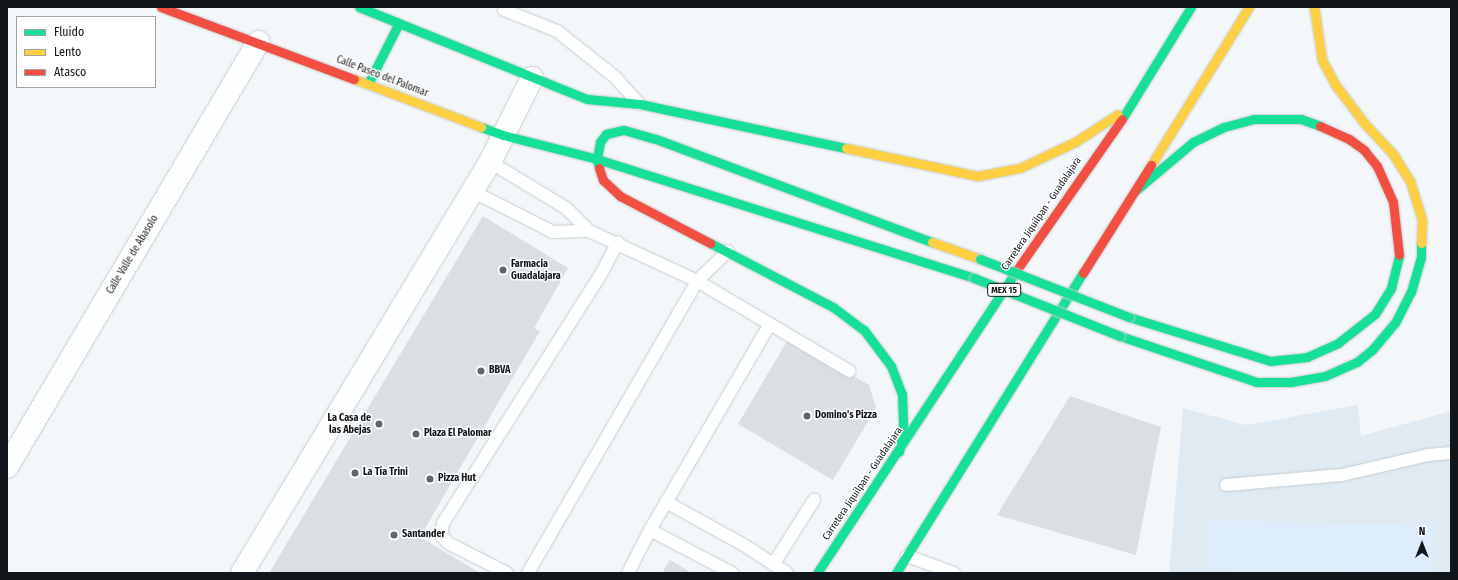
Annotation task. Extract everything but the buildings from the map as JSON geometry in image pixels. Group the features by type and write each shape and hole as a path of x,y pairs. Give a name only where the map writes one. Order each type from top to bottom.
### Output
{"main road":[{"name":"Calle Paseo del Palomar","path":"161,7 258,42 503,135 597,160 974,278 1120,336 1239,378 1257,382 1291,382 1325,376 1357,362 1384,337 1404,308 1417,276 1420,258 1422,220 1410,181 1393,154 1364,124 1334,83 1322,60 1314,7"},
{"path":"359,7 587,99 608,110"},
{"name":"Carretera Jiquilpan - Guadalajara","path":"817,573 899,452 1054,214 1136,99 1191,7"},
{"path":"896,573 1249,7"},
{"path":"368,84 399,23"},
{"path":"587,99 640,104 978,176 1020,168 1075,142 1096,130 1136,99"},
{"path":"899,452 903,424 902,394 891,366 874,340 850,317 833,306 620,196 604,180 597,160 600,142 606,134 624,130 656,139 698,157 980,259 1129,317 1249,356 1270,360 1307,356 1338,343 1375,314 1391,288 1399,255 1393,202 1377,166 1364,150 1333,130 1301,119 1254,119 1224,127 1193,142 1136,190"},
{"path":"629,121 698,157"}],"street":[{"name":"Calle Valle de Abasolo","path":"7,467 258,42"},
{"path":"242,573 490,162 532,78"}],"lane":[{"path":"504,10 557,31 615,77 640,104"},
{"path":"490,162 566,208 589,231"},
{"path":"472,191 553,232 589,231 618,242 697,281 849,371"},
{"path":"506,573 448,543 441,535 443,523 601,274 618,242"},
{"path":"528,573 697,281 728,251"},
{"path":"628,573 650,530 770,324"},
{"path":"1226,485 1342,475 1428,455 1451,453"},
{"path":"774,563 814,500"},
{"path":"666,502 774,563 788,573"},
{"path":"650,530 732,573"},
{"path":"907,556 954,573"}],"shaded area":[{"path":"1358,405 1361,436 1451,411 1451,573 1169,573 1183,408 1246,425"},
{"path":"1206,521 1434,525 1433,573 1205,569"}],"traffic: fast":[{"path":"359,7 587,99"},
{"path":"1122,119 1191,7"},
{"path":"368,84 399,23"},
{"path":"587,99 640,104 846,148"},
{"path":"1136,190 1193,142 1224,127 1254,119 1301,119 1320,126"},
{"path":"481,127 503,135 597,159"},
{"path":"599,168 597,159 600,142 606,134 624,130 656,139 932,242"},
{"path":"597,159 974,278"},
{"path":"710,243 833,307 864,330 891,366 902,394 903,424 899,452"},
{"path":"1120,336 1257,382 1291,382 1325,376 1357,362 1372,350 1395,323 1411,292 1421,258 1421,243"},
{"path":"1129,317 1270,361 1307,357 1338,343 1375,314 1391,288 1399,255"},
{"path":"980,259 1129,317"},
{"path":"817,573 1016,271"},
{"path":"896,573 1083,273"},
{"path":"974,278 1120,336"}],"traffic: slow":[{"path":"1151,165 1249,7"},
{"path":"1314,7 1322,60 1334,83 1365,124 1393,154 1410,181 1422,220 1421,243"},
{"path":"354,79 481,127"},
{"path":"846,148 978,176 1020,168 1075,142 1118,114"},
{"path":"932,242 980,259"}],"traffic: jam":[{"path":"161,7 354,79"},
{"path":"1016,271 1122,119"},
{"path":"1320,126 1349,139 1364,150 1377,166 1393,202 1399,255"},
{"path":"1083,273 1151,165"},
{"path":"599,168 603,180 620,196 710,243"}],"place":[{"name":"Farmacia Guadalajara","path":"503,270"},
{"name":"BBVA","path":"481,371"},
{"name":"Domino's Pizza","path":"807,416"},
{"name":"La Casa de las Abejas","path":"379,424"},
{"name":"Plaza El Palomar","path":"416,434"},
{"name":"La Tía Trini","path":"355,473"},
{"name":"Pizza Hut","path":"430,479"},
{"name":"Santander","path":"394,535"}]}
